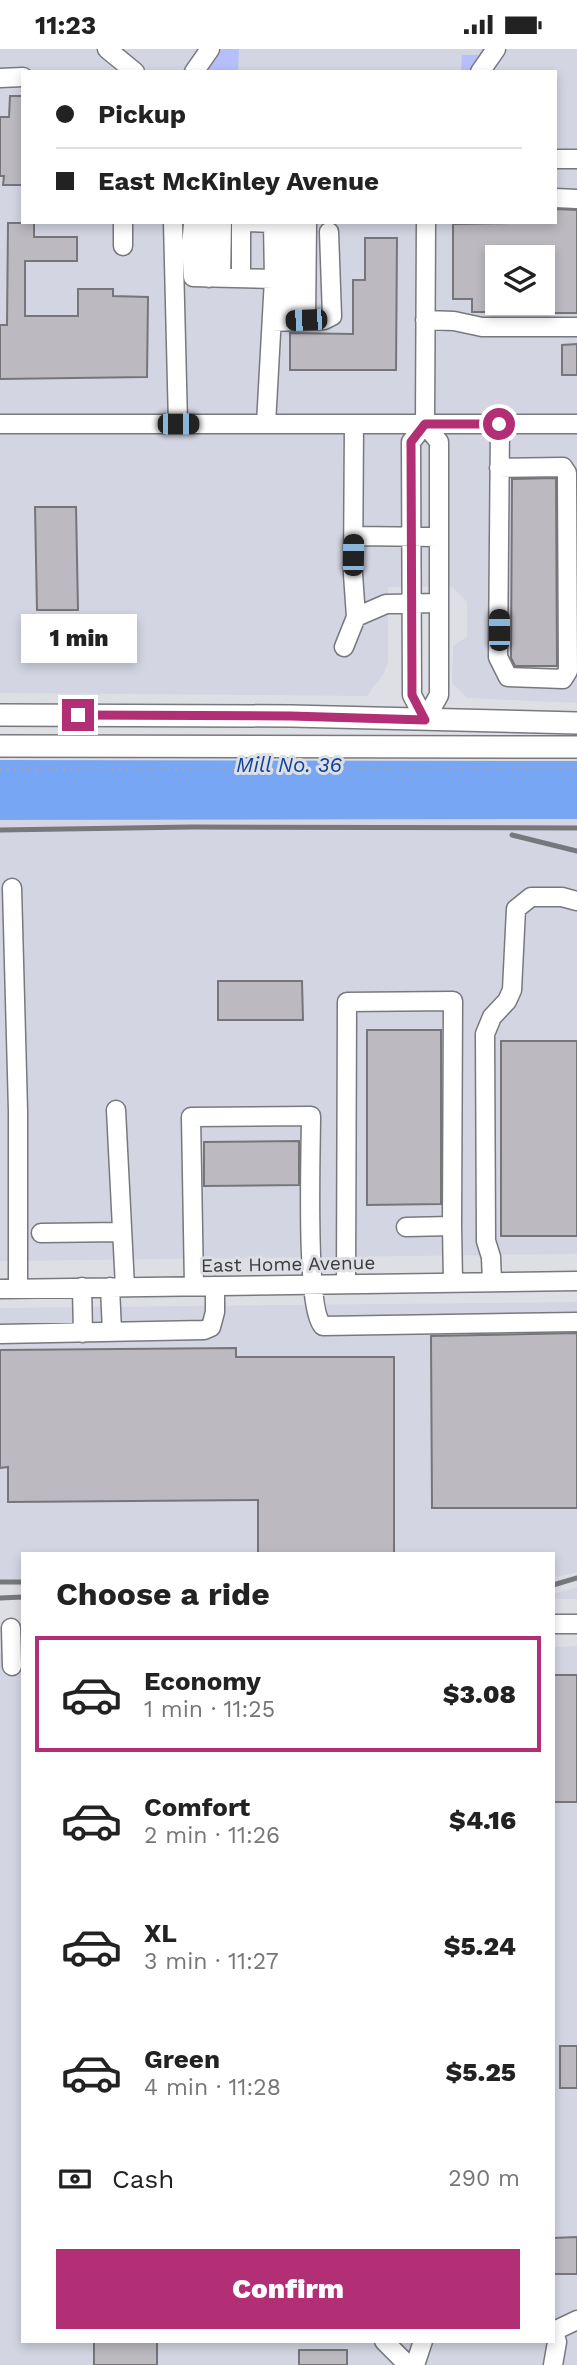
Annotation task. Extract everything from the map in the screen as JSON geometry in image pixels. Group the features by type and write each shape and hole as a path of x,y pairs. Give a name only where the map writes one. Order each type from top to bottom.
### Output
{"main road":[{"path":"0,715 291,716 577,723"},
{"path":"0,728 20,723 25,715"},
{"path":"51,746 57,731 71,727 190,728 291,716"},
{"path":"424,747 425,720"},
{"path":"0,746 577,747"}],"street":[{"path":"107,49 133,70"},
{"path":"195,70 210,49"},
{"path":"481,70 496,49"},
{"path":"0,78 21,77"},
{"path":"557,159 577,159"},
{"path":"557,198 577,199"},
{"path":"123,224 123,246"},
{"path":"173,224 178,424"},
{"path":"193,224 193,277 274,279"},
{"path":"208,224 215,278"},
{"path":"215,278 222,224"},
{"path":"241,224 241,278"},
{"path":"265,424 289,321 285,224"},
{"path":"285,224 274,279 289,321"},
{"path":"425,720 412,695 411,442 425,424 426,224"},
{"path":"289,321 324,320 332,316 329,232"},
{"path":"425,320 454,321 482,327 577,327"},
{"path":"0,424 577,424"},
{"path":"344,647 356,617 355,424"},
{"path":"425,424 439,442 439,695 425,720"},
{"path":"499,424 498,657 508,677 563,679 568,671 567,473 563,467 499,468"},
{"path":"354,536 439,537"},
{"path":"356,617 386,604 439,603"},
{"path":"9,1288 18,1111 12,888"},
{"path":"492,1282 491,1257 486,1241 485,1034 492,1017 507,1001 512,990 516,909 531,897 562,897 577,901"},
{"path":"346,1284 347,1002 453,1001 453,1282"},
{"path":"112,1332 122,1232 116,1110"},
{"path":"194,1286 191,1117 311,1116 312,1284 317,1317 326,1328 577,1322"},
{"path":"406,1227 452,1226"},
{"path":"41,1233 122,1232"},
{"name":"East Home Avenue","path":"9,1288 577,1280"},
{"path":"0,1334 204,1331 211,1327 215,1312 215,1286"},
{"path":"82,1287 83,1333"},
{"path":"555,1624 577,1624"},
{"path":"11,1628 11,1667"},
{"path":"555,2329 577,2320"},
{"path":"553,2365 557,2342 555,2336"},
{"path":"386,2343 408,2365"},
{"path":"415,2365 422,2343"}],"path":[{"path":"0,769 577,768"}],"shaded area":[{"path":"0,49 577,49 577,703 467,698 452,683 453,646 467,637 467,602 452,587 388,587 388,663 367,696 0,693"},
{"path":"222,49 239,49 238,70 207,70"},
{"path":"482,49 487,49 472,70 461,70 462,55 479,55"},
{"path":"577,819 577,1254 0,1261 0,820"},
{"path":"577,1302 577,1572 555,1578 555,1552 21,1552 21,1586 0,1583 0,1308"},
{"path":"577,1587 577,1599 555,1599 555,1593"},
{"path":"577,1646 577,2365 0,2365 0,1653 21,1653 21,2343 555,2343 555,1647"}],"water":[{"name":"Mill No. 36","path":"0,760 577,761 577,819 0,820"}],"building":[{"path":"10,96 21,96 21,185 3,185 4,176 0,176 0,117 9,117"},
{"path":"557,209 577,210 577,313 555,313 555,245 485,245 485,312 472,312 472,299 453,299 453,224 557,224"},
{"path":"8,223 34,224 34,237 77,237 77,261 25,261 25,316 78,316 78,289 113,289 113,296 148,297 147,377 0,379 0,325 7,325"},
{"path":"365,238 397,238 396,370 290,370 290,333 353,334 353,280 365,280"},
{"path":"577,344 577,375 562,375 562,345"},
{"path":"556,478 557,666 515,666 511,658 512,479"},
{"path":"35,507 76,507 78,610 37,610"},
{"path":"218,981 302,981 303,1020 218,1020"},
{"path":"367,1030 441,1030 441,1204 367,1205"},
{"path":"501,1041 577,1041 577,1236 501,1236"},
{"path":"299,1141 299,1185 204,1186 204,1142"},
{"path":"577,1333 577,1508 432,1508 431,1336"},
{"path":"236,1348 236,1357 394,1357 394,1552 258,1552 258,1500 8,1502 8,1467 0,1468 0,1350"},
{"path":"555,1675 577,1675 577,1802 555,1802"},
{"path":"560,2046 577,2046 577,2088 560,2088"},
{"path":"577,2237 577,2274 555,2274 555,2238"},
{"path":"94,2343 157,2343 157,2365 94,2365"},
{"path":"299,2350 347,2350 347,2365 299,2365"}],"railway":[{"path":"0,830 192,827 577,828"},
{"path":"512,835 577,851"},
{"path":"555,1584 577,1578"},
{"path":"0,1582 21,1582"},
{"path":"0,1598 21,1597"}],"route":[{"path":"78,715 425,720 412,695 411,442 425,424 499,424"}]}
